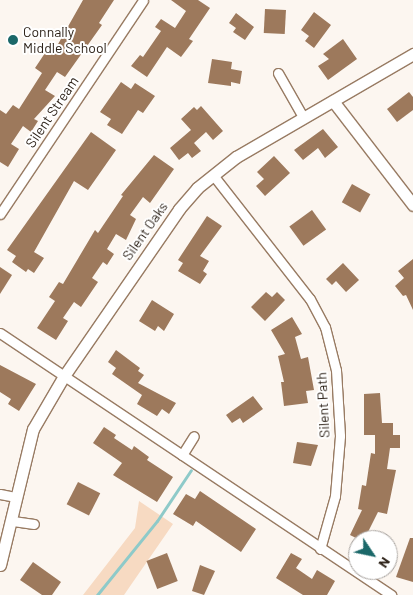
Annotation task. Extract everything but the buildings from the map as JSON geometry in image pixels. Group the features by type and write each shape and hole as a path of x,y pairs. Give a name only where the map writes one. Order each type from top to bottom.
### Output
{"street":[{"name":"Silent Stream","path":"0,214 143,0"},
{"name":"Silent Oaks","path":"0,565 13,521 15,496 33,429 64,376 162,230 179,209 213,175 303,116 333,101 413,54"},
{"path":"278,73 303,116"},
{"path":"333,101 413,205"},
{"name":"Silent Path","path":"213,175 310,299 325,327 336,370 340,436 335,496 320,548"},
{"path":"0,333 391,595"},
{"path":"182,456 194,436"},
{"path":"0,494 15,496"},
{"path":"13,521 34,524"}],"shaded area":[{"path":"139,501 173,524 124,595 83,595 135,528"}],"waterway":[{"path":"97,595 157,521 191,470"}],"place":[{"name":"Connally Middle School","path":"13,40"}]}
